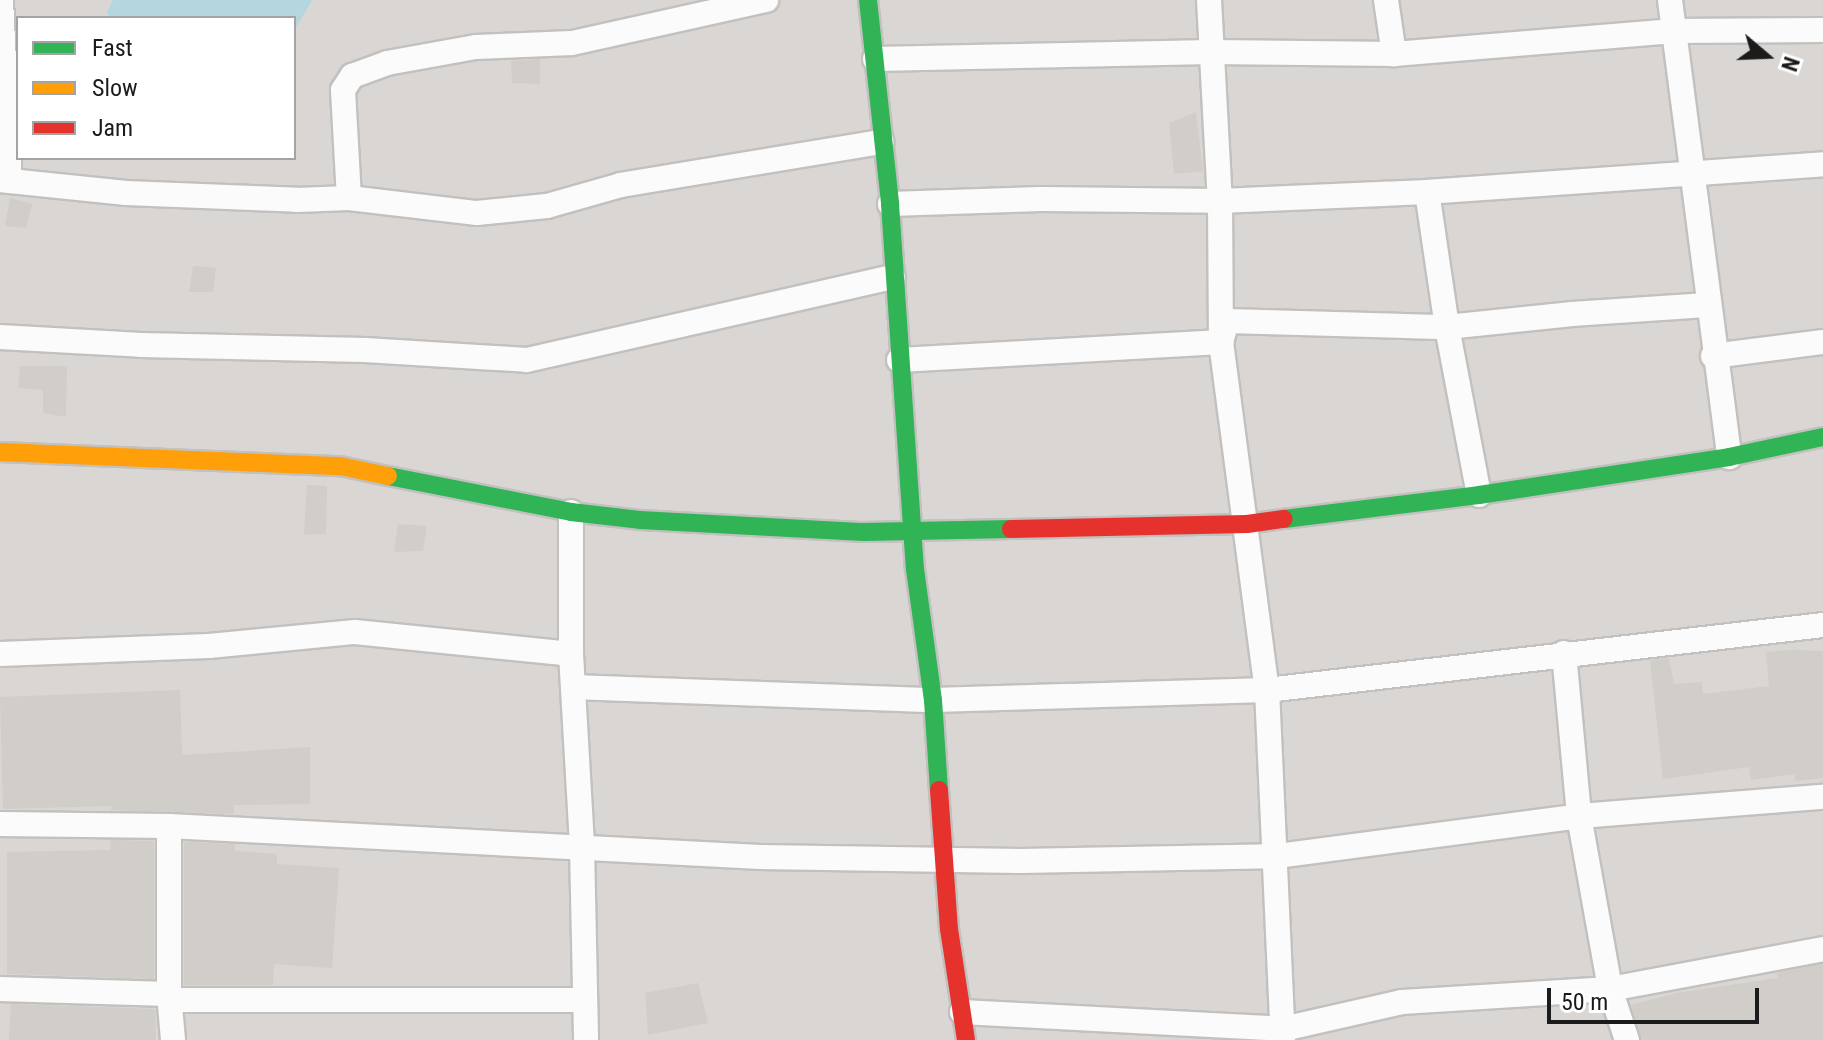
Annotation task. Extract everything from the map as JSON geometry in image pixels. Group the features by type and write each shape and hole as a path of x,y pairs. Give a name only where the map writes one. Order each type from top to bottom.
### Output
{"street":[{"path":"1,0 5,181 126,193 297,200 349,198 477,213 547,206 621,185 881,142"},
{"path":"349,198 343,90 352,76 387,63 476,47 572,43 766,0"},
{"path":"868,0 890,204 899,360 913,530 933,700 949,929 966,1040"},
{"path":"1209,0 1220,201 1221,342 1267,690 1283,1035"},
{"path":"1386,0 1394,54"},
{"path":"1670,0 1694,174 1713,356 1729,457"},
{"path":"875,59 1211,52 1394,54 1674,31 1823,30"},
{"path":"890,204 1041,199 1220,201 1427,192 1823,164"},
{"path":"1427,192 1447,327 1479,495"},
{"path":"0,337 141,345 365,350 527,360 893,277"},
{"path":"1221,342 1227,321 1447,327 1572,314 1707,305"},
{"path":"899,360 1221,342"},
{"path":"1713,356 1823,342"},
{"path":"0,452 340,466 571,512 640,520 864,532 1247,524 1479,495 1729,457 1823,437"},
{"path":"571,512 571,654 582,846 586,1040"},
{"path":"573,687 933,700 1267,690 1823,625"},
{"path":"0,654 209,646 355,632 571,654"},
{"path":"1564,653 1579,816 1610,989 1627,1040"},
{"path":"0,824 106,828 169,826 582,846 662,853 944,862 1277,856 1579,816 1823,797"},
{"path":"169,826 173,1040"},
{"path":"962,1012 1283,1035 1402,1002 1610,989 1823,949"},
{"path":"0,989 170,997 584,1000"}],"shaded area":[{"path":"0,0 1823,0 1823,1040 0,1040"}],"water":[{"path":"113,0 312,0 296,28 296,16 108,16"}],"building":[{"path":"540,59 540,84 512,83 511,61"},
{"path":"1196,112 1203,171 1174,174 1169,123"},
{"path":"10,198 32,204 26,228 5,226"},
{"path":"193,266 216,268 213,292 189,292"},
{"path":"20,366 67,366 66,417 43,413 43,390 18,388"},
{"path":"307,485 327,486 326,534 304,535"},
{"path":"398,524 427,526 423,551 394,552"},
{"path":"1823,651 1823,778 1795,781 1795,774 1751,780 1749,767 1663,779 1650,660 1669,658 1674,684 1702,682 1703,694 1769,686 1766,652"},
{"path":"180,690 182,755 310,747 310,804 234,805 234,814 111,810 111,806 3,809 0,697"},
{"path":"111,840 154,841 154,979 7,974 7,852 110,850"},
{"path":"184,842 235,844 235,851 277,854 277,864 339,868 332,968 274,964 273,985 184,985"},
{"path":"1823,964 1823,1040 1642,1040 1631,1005 1676,993 1778,978 1777,973"},
{"path":"698,983 708,1023 648,1035 645,993"},
{"path":"11,1004 155,1009 156,1040 9,1040"}],"traffic: fast":[{"path":"868,0 890,204 915,569 933,700 939,790"},
{"path":"1284,519 1479,495 1729,457 1823,437"},
{"path":"388,476 571,512 640,520 864,532 1011,529"}],"traffic: slow":[{"path":"0,452 340,466 388,476"}],"traffic: jam":[{"path":"1011,529 1247,524 1284,519"},
{"path":"939,790 949,929 966,1040"}]}
